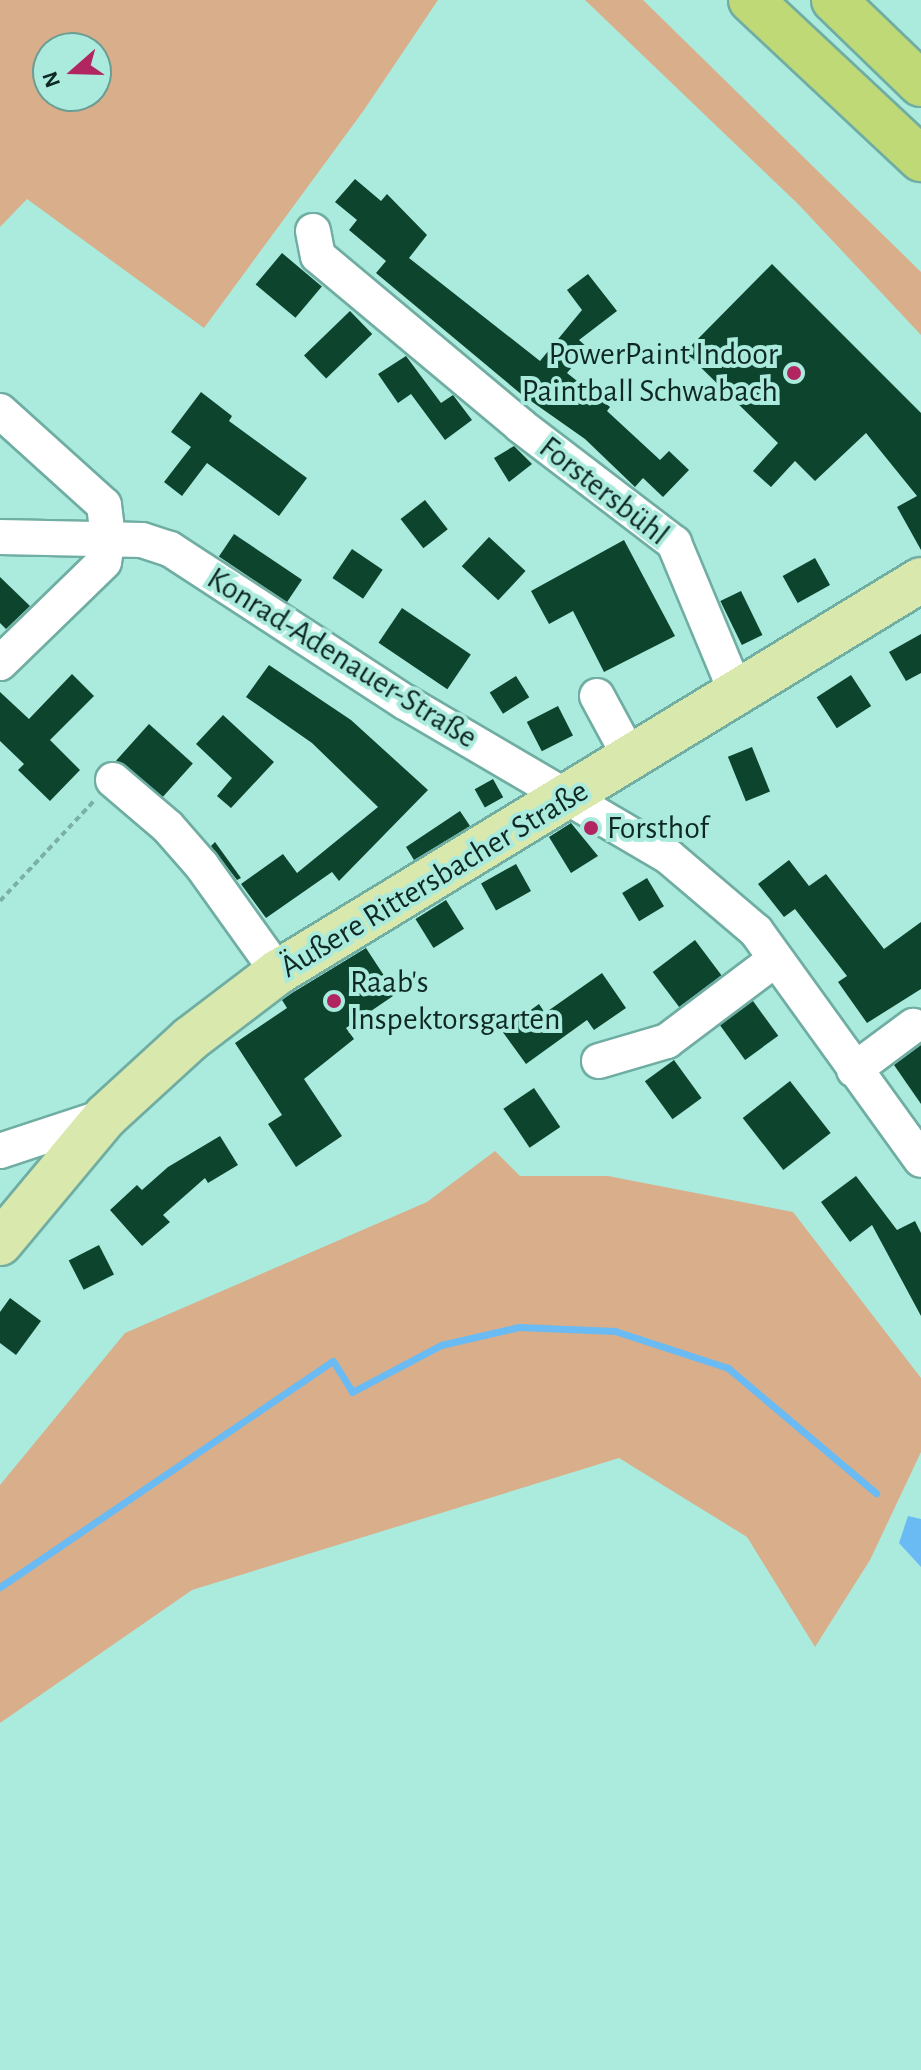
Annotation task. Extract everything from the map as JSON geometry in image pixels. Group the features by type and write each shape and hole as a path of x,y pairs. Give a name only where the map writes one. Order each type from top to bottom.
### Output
{"highway":[{"path":"751,0 921,159"},
{"path":"834,0 921,84"}],"main road":[{"name":"Äußere Rittersbacher Straße","path":"0,1243 106,1116 190,1039 278,972 921,580"}],"street":[{"name":"Forstersbühl","path":"313,231 318,256 521,426 674,543 737,694"},
{"path":"0,411 104,505 108,539 104,562 0,663"},
{"name":"Konrad-Adenauer-Straße","path":"0,537 142,540 170,549 405,702 571,795 669,857 756,931 921,1160"},
{"path":"597,696 631,759"},
{"path":"113,780 168,827 278,972"},
{"path":"599,1061 667,1041 776,959"},
{"path":"854,1070 913,1026"},
{"path":"0,1151 106,1116"}],"path":[{"path":"0,901 113,780"}],"shaded area":[{"path":"0,0 438,0 364,110 204,328 27,199 0,227"},
{"path":"585,0 643,0 921,272 921,335 798,204"},
{"path":"495,1151 520,1176 608,1176 793,1212 921,1378 921,1452 870,1560 815,1647 747,1537 619,1458 192,1590 0,1723 0,1485 125,1333 427,1202"}],"water":[{"path":"908,1516 921,1519 921,1567 899,1543"}],"building":[{"path":"355,179 381,201 387,194 427,235 409,258 540,361 582,310 567,290 588,274 617,311 579,340 588,348 567,373 610,407 607,411 660,460 669,451 689,470 663,497 643,478 635,487 585,439 521,394 376,273 386,261 349,230 357,220 335,202"},
{"path":"282,253 322,286 295,318 256,284"},
{"name":"PowerPaint Indoor Paintball Schwabach","path":"772,264 921,413 921,550 897,507 917,496 866,433 815,481 795,461 771,487 753,471 778,443 685,352"},
{"path":"350,311 372,334 326,378 304,355"},
{"path":"406,356 441,403 453,395 472,420 445,440 411,394 398,403 378,374"},
{"path":"201,392 232,416 229,421 307,478 279,516 207,463 182,496 164,482 191,447 171,432"},
{"path":"514,446 532,464 509,482 494,458"},
{"path":"425,500 448,529 423,548 401,519"},
{"path":"234,534 302,580 287,602 219,556"},
{"path":"489,537 526,571 498,600 462,566"},
{"path":"624,540 675,636 604,672 573,611 549,624 531,591"},
{"path":"352,549 383,570 363,599 332,578"},
{"path":"815,558 830,585 798,603 783,576"},
{"path":"0,577 30,606 6,629 0,623"},
{"path":"741,591 762,635 742,645 720,601"},
{"path":"402,608 471,654 447,689 379,643"},
{"path":"921,634 921,673 906,681 889,652"},
{"path":"269,665 351,720 428,790 339,881 332,872 266,918 241,884 283,854 297,873 378,807 312,743 246,697"},
{"path":"72,674 94,696 50,740 80,770 50,801 18,770 24,764 0,741 0,692 29,719"},
{"path":"851,675 871,706 837,728 817,697"},
{"path":"516,676 529,697 503,714 490,692"},
{"path":"558,706 573,735 542,751 527,722"},
{"path":"223,715 274,762 231,808 217,796 232,778 196,744"},
{"path":"149,724 193,763 160,800 116,760"},
{"path":"752,747 770,792 746,801 728,757"},
{"path":"493,779 503,797 485,808 475,789"},
{"path":"460,811 470,826 414,860 406,847"},
{"path":"571,823 598,856 571,873 549,837"},
{"path":"215,842 241,878 237,880 211,846"},
{"path":"789,860 809,886 826,874 884,949 921,922 921,989 867,1023 838,982 847,976 795,909 784,917 758,884"},
{"path":"516,864 531,891 496,911 481,883"},
{"path":"647,878 664,906 639,921 622,893"},
{"path":"446,900 464,929 433,948 415,919"},
{"path":"695,940 721,975 679,1007 653,972"},
{"path":"366,948 396,994 346,1028 354,1039 304,1079 342,1136 296,1167 268,1124 282,1115 235,1043 287,1008 282,1000"},
{"path":"602,973 626,1008 594,1030 587,1020 526,1064 502,1031 539,1004 545,1013"},
{"path":"753,1001 778,1036 745,1060 720,1025"},
{"path":"921,1045 921,1104 894,1065"},
{"path":"674,1060 702,1098 673,1119 645,1081"},
{"path":"790,1081 831,1133 783,1170 743,1118"},
{"path":"534,1088 560,1127 530,1148 503,1109"},
{"path":"220,1136 238,1165 208,1183 205,1178 163,1215 170,1222 142,1246 110,1210 137,1185 142,1190 168,1167"},
{"path":"856,1176 897,1230 915,1221 921,1233 921,1316 872,1225 850,1242 821,1202"},
{"path":"99,1245 114,1274 84,1290 69,1260"},
{"path":"10,1298 41,1321 16,1355 0,1343 0,1312"}],"waterway":[{"path":"0,1587 333,1361 352,1392 441,1345 519,1327 615,1331 728,1368 876,1493"}],"place":[{"name":"PowerPaint Indoor Paintball Schwabach","path":"794,373"},
{"name":"Forsthof","path":"591,828"},
{"name":"Raab's Inspektorsgarten","path":"334,1001"}]}
